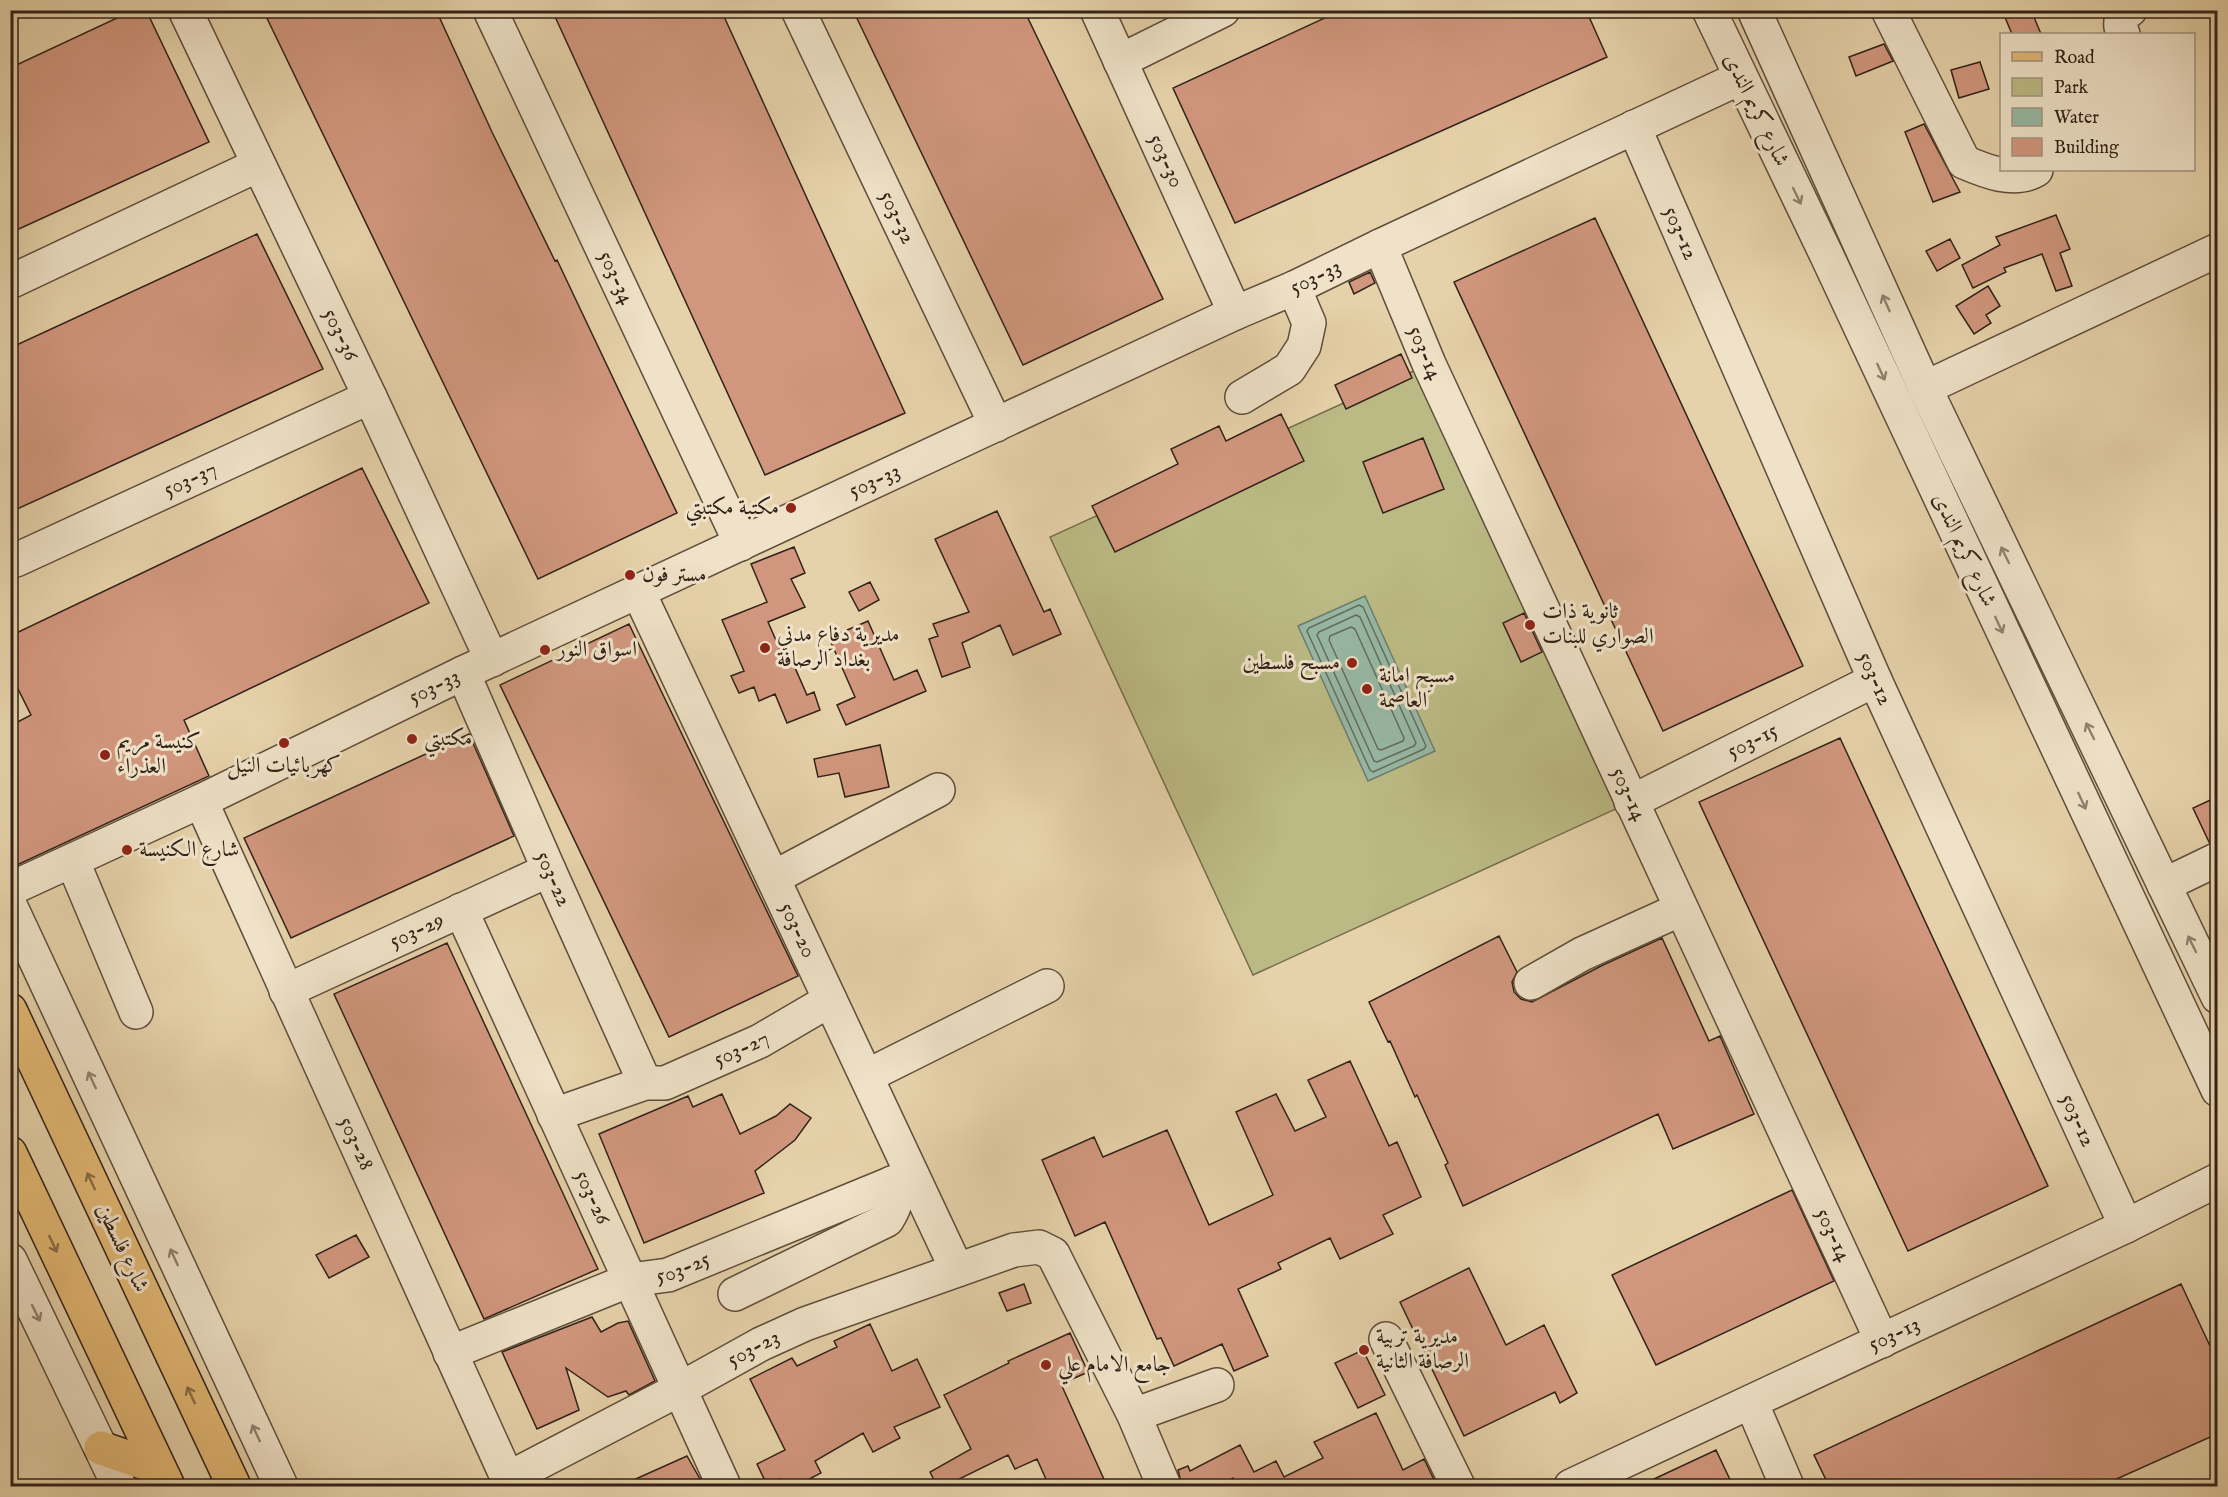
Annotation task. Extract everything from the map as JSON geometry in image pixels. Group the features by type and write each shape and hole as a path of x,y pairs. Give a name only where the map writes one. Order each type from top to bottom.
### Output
{"main road":[{"name":"شارع فلسطين","path":"10,1010 234,1486"},
{"path":"10,1153 164,1477"},
{"path":"100,1448 164,1477"}],"street":[{"name":"503-36","path":"185,10 370,397 492,660"},
{"name":"503-34","path":"490,10 741,544"},
{"name":"503-32","path":"798,10 996,425"},
{"name":"503-30","path":"1097,10 1235,313"},
{"path":"1120,61 1223,10"},
{"name":"شارع كريم الندى","path":"1708,10 1827,256 2217,1090"},
{"name":"شارع كريم الندى","path":"1754,10 1925,388 2217,997"},
{"path":"1888,10 1964,162 1996,174 2014,176 2032,171"},
{"path":"2123,33 2120,26 2123,13 2130,10"},
{"name":"503-33","path":"10,889 73,862 201,801 463,673 1235,313 1294,288 1740,78"},
{"name":"503-12","path":"1634,127 1875,680 2126,1226"},
{"path":"10,282 258,165"},
{"path":"1827,256 1857,238"},
{"name":"503-14","path":"1380,246 1429,364 1882,1341"},
{"path":"1925,388 2217,250"},
{"path":"1242,397 1289,369 1304,346 1309,323 1294,288"},
{"name":"503-37","path":"10,560 16,560 370,397"},
{"name":"503-20","path":"638,591 867,1076 902,1179 957,1269"},
{"name":"503-22","path":"463,673 645,1083"},
{"name":"503-15","path":"1631,802 1875,680"},
{"path":"773,878 938,790"},
{"name":"503-28","path":"201,801 509,1483"},
{"path":"2164,885 2217,859"},
{"path":"73,862 136,1012"},
{"name":"503-29","path":"285,991 549,870"},
{"path":"10,905 281,1486"},
{"path":"1531,983 1582,954 1681,909"},
{"name":"503-26","path":"461,910 724,1486"},
{"path":"867,1076 1047,986"},
{"name":"503-27","path":"554,1115 645,1083 665,1083 760,1041 830,1000"},
{"path":"735,1294 887,1220 895,1208 902,1179"},
{"name":"503-25","path":"450,1353 630,1280 668,1275 902,1179"},
{"name":"503-13","path":"1571,1486 2126,1226 2217,1180"},
{"name":"503-23","path":"509,1483 761,1344 805,1324 1014,1250 1039,1247 1053,1254 1134,1415 1164,1486"},
{"path":"10,1260 119,1486"},
{"path":"1386,1340 1458,1486"},
{"path":"1134,1415 1217,1385"},
{"path":"1751,1402 1787,1486"}],"green space":[{"path":"1429,364 1631,802 1253,975 1050,537"}],"water":[{"name":"مسبح امانة العاصمة","path":"1365,596 1435,751 1368,781 1298,626"}],"building":[{"path":"134,10 146,10 209,142 10,233 10,68"},
{"path":"263,10 436,10 492,132 555,261 557,260 677,513 538,579"},
{"path":"552,10 721,10 905,413 765,475"},
{"path":"853,10 1024,10 1163,299 1023,365"},
{"path":"1342,10 1586,10 1607,57 1235,223 1173,88"},
{"path":"2016,10 2031,10 2041,33 2012,33 2004,15"},
{"path":"1884,44 1893,61 1856,76 1849,57"},
{"path":"1980,62 1989,89 1959,98 1951,70"},
{"path":"1924,124 1960,192 1933,202 1905,132"},
{"path":"2056,215 2070,249 2060,253 2072,286 2056,291 2042,254 2004,268 2006,272 1973,288 1962,265 2000,245 1996,237"},
{"path":"1595,218 1803,666 1663,731 1454,282"},
{"path":"257,234 323,369 15,510 10,500 10,348"},
{"path":"1950,239 1960,258 1937,271 1926,251"},
{"path":"1370,272 1375,283 1354,294 1349,282"},
{"path":"1988,286 2000,306 1986,315 1991,323 1974,334 1956,306"},
{"path":"1401,354 1412,378 1346,409 1335,385"},
{"path":"1281,414 1304,461 1115,552 1092,506 1178,464 1171,449 1219,426 1226,441"},
{"path":"1423,438 1444,489 1383,513 1363,462"},
{"path":"362,468 429,603 184,720 209,776 17,865 10,851 10,726 31,715 10,673 10,636"},
{"path":"997,511 1044,612 1050,609 1061,634 1013,655 1000,625 962,643 970,667 942,677 929,639 938,636 933,624 969,612 935,539"},
{"path":"794,547 805,573 791,579 805,607 768,622 782,654 788,652 807,695 814,692 820,710 787,723 775,694 759,701 754,687 739,693 731,676 744,671 722,620 767,602 751,564"},
{"path":"870,582 879,600 859,611 849,592"},
{"path":"1524,613 1542,652 1521,662 1503,623"},
{"path":"868,621 894,680 917,670 926,691 846,725 837,705 855,697 829,638"},
{"path":"629,624 798,976 669,1037 500,685"},
{"path":"469,734 514,836 291,938 244,838"},
{"path":"1840,738 2048,1186 1908,1251 1699,802"},
{"path":"880,745 889,787 845,797 839,773 818,777 814,759"},
{"path":"2217,797 2217,841 2209,842 2193,808"},
{"path":"1499,936 1517,972 1512,982 1514,992 1521,999 1532,1002 1603,965 1662,938 1709,1041 1720,1036 1754,1114 1673,1149 1658,1114 1463,1206 1445,1165 1448,1163 1417,1095 1415,1097 1390,1041 1388,1042 1369,1002"},
{"path":"447,943 598,1269 484,1319 334,994"},
{"path":"1350,1061 1389,1146 1397,1142 1421,1197 1383,1215 1393,1234 1340,1259 1330,1238 1278,1263 1281,1269 1238,1289 1268,1356 1234,1371 1222,1344 1174,1366 1161,1338 1157,1339 1105,1222 1075,1236 1042,1160 1094,1137 1103,1157 1167,1130 1209,1225 1273,1195 1236,1112 1276,1094 1295,1131 1326,1117 1308,1080"},
{"path":"722,1094 740,1134 776,1116 790,1104 811,1118 795,1140 755,1171 764,1193 644,1243 599,1134 688,1096 693,1107"},
{"path":"1792,1190 1834,1281 1656,1365 1612,1275"},
{"path":"356,1235 369,1257 329,1278 316,1255"},
{"path":"1469,1268 1506,1345 1544,1325 1577,1393 1560,1403 1555,1392 1464,1436 1400,1302"},
{"path":"1024,1284 1031,1303 1007,1311 999,1293"},
{"path":"2181,1284 2217,1361 2217,1434 2101,1486 1829,1486 1814,1455"},
{"path":"592,1317 601,1332 618,1323 628,1321 655,1381 629,1395 626,1391 608,1397 566,1368 579,1410 537,1429 502,1352"},
{"path":"870,1324 892,1371 917,1359 940,1407 894,1427 900,1438 873,1452 863,1433 815,1461 821,1473 798,1485 795,1481 785,1486 780,1479 767,1485 757,1464 785,1450 750,1379 792,1358 797,1366 837,1347 834,1341"},
{"path":"1070,1333 1088,1372 1061,1384 1107,1486 1049,1486 1037,1459 1015,1469 1008,1455 957,1480 960,1486 937,1486 930,1472 971,1449 944,1395 1009,1363 1008,1361"},
{"path":"1363,1350 1385,1395 1358,1408 1335,1363"},
{"path":"1376,1413 1403,1470 1424,1459 1437,1486 1223,1486 1234,1481 1233,1478 1217,1486 1182,1486 1178,1470 1188,1466 1190,1471 1240,1445 1254,1472 1276,1461 1284,1477 1323,1458 1314,1442"},
{"path":"1716,1450 1733,1486 1639,1486"},
{"path":"687,1456 704,1486 620,1486"}],"place":[{"name":"مكتبة مكتبتي","path":"791,508"},
{"name":"مستر فون","path":"630,575"},
{"name":"ثانوية ذات الصواري للبنات","path":"1530,625"},
{"name":"مديرية دفاع مدني بغداد الرصافة","path":"765,648"},
{"name":"اسواق النور","path":"545,650"},
{"name":"مسبح فلسطين","path":"1352,663"},
{"name":"مسبح امانة العاصمة","path":"1367,689"},
{"name":"مكتبتي","path":"412,739"},
{"name":"كهربائيات النيل","path":"284,743"},
{"name":"كنيسة مريم العذراء","path":"105,755"},
{"name":"شارع الكنيسة","path":"127,850"},
{"name":"مديرية تربية الرصافة الثانية","path":"1364,1350"},
{"name":"جامع الامام علي","path":"1046,1365"}]}
